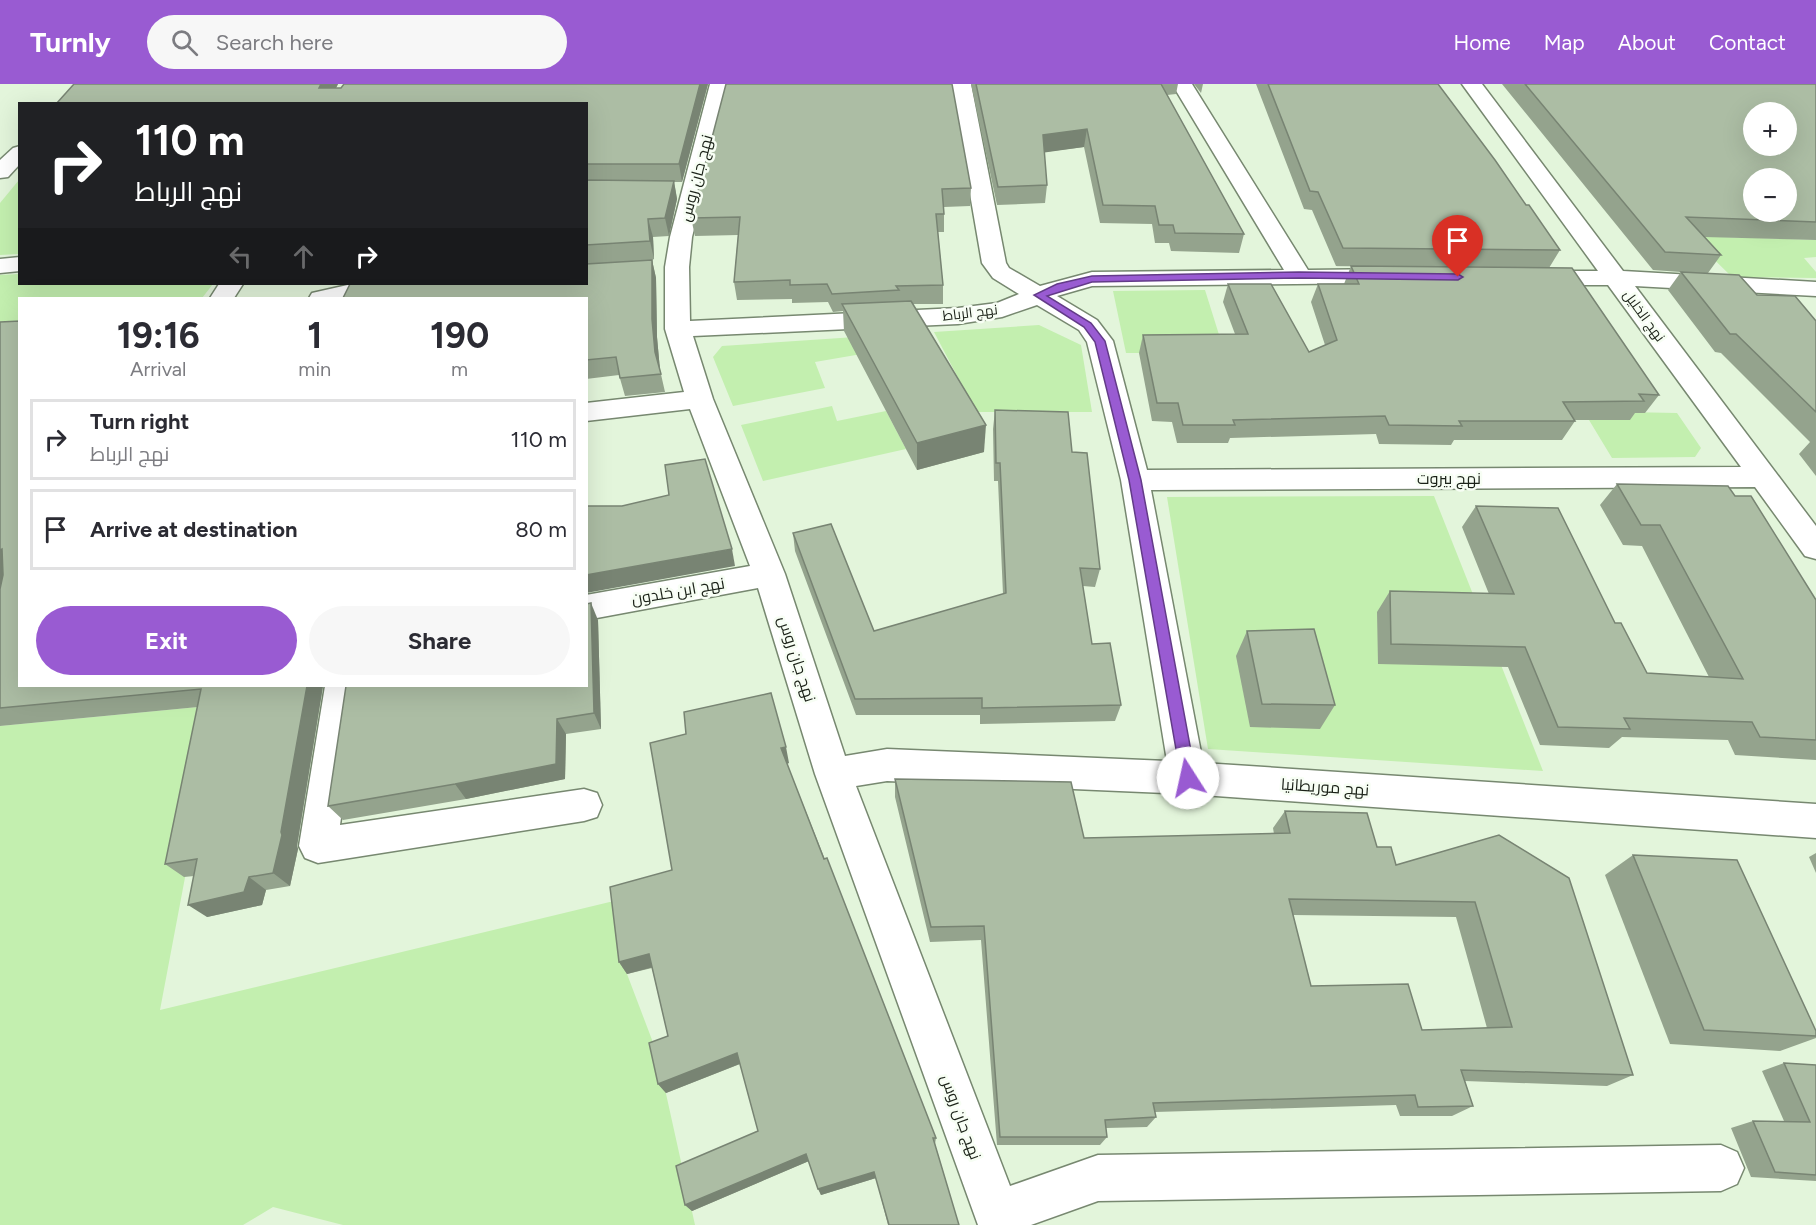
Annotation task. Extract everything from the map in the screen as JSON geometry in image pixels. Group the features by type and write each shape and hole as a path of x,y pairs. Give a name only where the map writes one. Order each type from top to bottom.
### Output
{"street":[{"name":"نهج جان روس","path":"720,84 681,191 681,237 666,268 678,329 700,399 769,574 833,774 999,1219"},
{"path":"961,84 994,263 1001,273 1088,325 1100,341 1135,480 1188,778"},
{"path":"1182,84 1299,275"},
{"name":"نهج الخليل","path":"1472,84 1816,548"},
{"path":"0,171 18,154"},
{"path":"0,266 18,264"},
{"name":"نهج الرباط","path":"678,329 958,316 1002,310 1061,286 1092,279 1299,275 1417,276"},
{"path":"1511,278 1617,279 1816,289"},
{"path":"325,297 359,289 423,285"},
{"path":"588,412 700,399"},
{"name":"نهج بيروت","path":"1135,480 1763,477"},
{"name":"نهج ابن خلدون","path":"588,608 769,574"},
{"path":"342,687 318,846 584,805"},
{"name":"نهج موريطانيا","path":"833,774 887,765 1188,778 1816,821"},
{"path":"999,1219 1098,1178 1721,1168"}],"green space":[{"path":"18,181 18,254 0,255 0,203"},
{"path":"1684,230 1722,237 1816,240 1816,257 1804,258 1816,272 1816,278 1732,277"},
{"path":"18,274 18,285 212,285 203,297 18,297 18,333 0,334 0,275"},
{"path":"1205,290 1226,357 1186,353 1126,353 1113,291"},
{"path":"1039,325 1081,345 1092,412 976,412 934,332"},
{"path":"915,333 920,344 815,362 825,388 733,406 713,357 722,346"},
{"path":"832,406 837,421 886,411 906,449 763,481 741,425"},
{"path":"1626,412 1677,413 1701,448 1695,457 1612,458 1589,420 1629,420"},
{"path":"1434,496 1543,771 1208,749 1167,497"},
{"path":"198,707 190,851 160,1010 618,900 627,974 657,1053 695,1225 343,1225 273,1207 243,1225 0,1225 0,726"}],"building":[{"path":"74,84 321,84 319,88 341,88 344,84 700,84 679,164 588,164 588,102 58,102"},
{"path":"726,84 952,84 971,188 942,189 944,214 936,214 943,285 896,286 899,290 832,294 827,284 790,285 790,280 734,282 740,217 691,218"},
{"path":"976,84 1161,84 1244,234 1175,233 1173,225 1159,225 1155,206 1103,205 1087,129 1043,135 1047,185 998,187"},
{"path":"1268,84 1438,84 1560,250 1343,248 1318,192 1310,191"},
{"path":"1525,84 1816,84 1816,222 1797,221 1797,168 1743,168 1743,219 1686,217 1721,255 1665,252"},
{"path":"588,180 674,181 665,218 648,219 650,241 588,245"},
{"path":"652,260 652,319 655,352 661,374 620,378 616,357 588,360 588,297 344,297 350,285 588,285 588,264"},
{"path":"1351,266 1572,268 1659,395 1639,394 1644,401 1563,402 1575,421 1459,421 1462,426 1389,425 1385,416 1233,420 1235,425 1183,425 1178,403 1157,403 1143,335 1248,334 1228,284 1271,284 1309,352 1337,340 1318,284 1359,284"},
{"path":"1681,272 1739,275 1757,295 1795,296 1816,321 1816,412 1736,334 1730,334"},
{"path":"911,301 986,425 917,443 842,304"},
{"path":"18,321 18,687 307,687 282,835 273,873 249,877 244,892 188,905 197,859 165,864 201,689 0,708 0,589 3,575 2,549 0,550 0,322"},
{"path":"995,410 1068,412 1072,452 1087,453 1100,569 1080,568 1092,644 1110,643 1121,705 982,708 982,698 855,699 793,533 831,524 874,631 1006,593 1000,463 996,463"},
{"path":"705,459 732,549 588,575 588,506 622,506 669,495 665,465"},
{"path":"1617,484 1728,486 1735,496 1751,496 1816,600 1816,740 1760,737 1752,722 1624,718 1630,729 1558,727 1525,647 1391,644 1390,591 1514,594 1476,506 1558,508 1615,623 1621,623 1647,673 1743,679 1660,525 1641,525"},
{"path":"591,603 594,713 557,719 556,764 328,806 346,687 588,687 588,604"},
{"path":"1314,629 1335,705 1262,704 1247,631"},
{"path":"771,693 786,747 781,748 824,859 827,858 936,1138 933,1138 959,1225 889,1225 874,1172 818,1189 806,1154 685,1205 676,1166 758,1131 737,1053 658,1084 649,1043 668,1036 649,954 619,962 610,887 672,870 650,743 686,734 684,712"},
{"path":"895,779 1071,782 1084,838 1290,833 1285,811 1367,813 1377,847 1391,847 1396,865 1499,835 1569,878 1633,1075 1461,1070 1473,1106 1418,1107 1415,1095 1153,1103 1156,1117 1105,1120 1107,1137 1000,1137 984,926 931,927","holes":["1289,899 1475,902 1512,1027 1422,1030 1408,984 1311,986"]},
{"path":"1633,855 1737,860 1816,1031 1816,1036 1704,1030"},
{"path":"1784,1063 1816,1065 1816,1175 1775,1172 1753,1121 1810,1122"}],"route":[{"path":"1188,778 1135,480 1100,341 1088,325 1039,295 1061,286 1092,279 1299,275 1458,277"}]}
